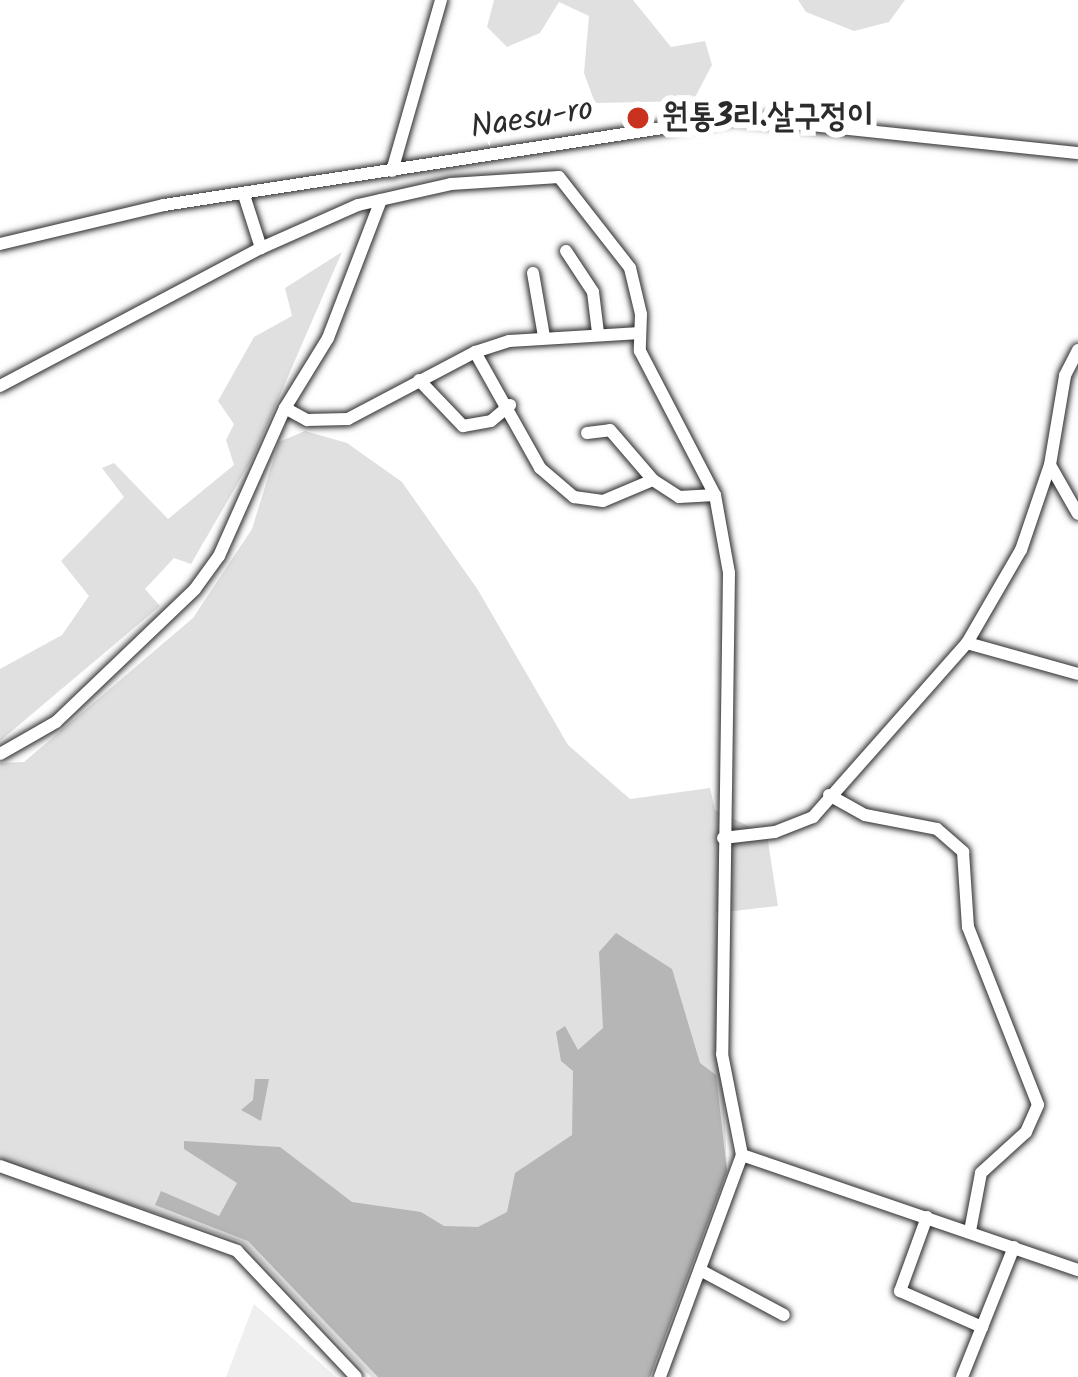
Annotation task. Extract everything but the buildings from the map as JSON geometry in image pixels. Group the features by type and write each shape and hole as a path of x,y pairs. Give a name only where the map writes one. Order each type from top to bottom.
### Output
{"street":[{"path":"392,171 441,0"},
{"name":"Naesu-ro","path":"0,244 164,205 749,117 1078,153"},
{"path":"0,386 261,248 381,200 506,176 559,176 630,268 650,377 715,495 730,573 722,1054 742,1155 660,1377"},
{"path":"244,195 261,248"},
{"path":"0,754 56,722 195,589 219,556 285,408 328,338 381,200"},
{"path":"566,251 593,292 598,332"},
{"path":"533,273 544,337"},
{"path":"285,408 308,420 348,419 475,352 544,337 640,333"},
{"path":"723,838 794,827 830,795 967,643 1014,565 1050,465 1065,376 1078,350"},
{"path":"475,352 510,405 540,468 588,502"},
{"path":"419,380 464,426 491,421 510,405"},
{"path":"587,434 610,430 653,480 679,496 715,495"},
{"path":"1050,465 1078,514"},
{"path":"588,502 653,480"},
{"path":"588,502 589,518"},
{"path":"967,643 1078,674"},
{"path":"830,795 865,814 937,829 963,853 968,927 1039,1105 1026,1132 981,1173 970,1232"},
{"path":"742,1155 1078,1270"},
{"path":"0,1166 236,1251 356,1377"},
{"path":"927,1217 900,1291 982,1327"},
{"path":"962,1377 1015,1247"},
{"path":"700,1270 784,1315"}],"shaded area":[{"path":"494,0 633,0 671,47 705,41 712,65 693,101 595,103 584,73 589,16 559,2 540,33 507,47 487,27"},
{"path":"798,0 905,0 889,22 854,31 806,12"},
{"path":"342,252 253,457 191,564 174,558 145,589 160,606 0,741 0,669 62,635 89,596 61,561 124,497 102,468 114,463 168,519 234,465 226,440 234,424 218,401 254,337 292,316 285,288"},
{"path":"305,431 347,443 402,482 478,590 568,745 630,799 710,788 715,810 767,835 778,906 716,913 727,1171 650,1377 371,1377 242,1242 0,1161 0,763 24,762 193,618 252,529 279,442"},
{"path":"616,933 672,969 700,1063 716,1075 727,1171 650,1377 378,1377 248,1241 155,1205 161,1191 219,1216 237,1183 184,1149 184,1141 280,1147 352,1202 421,1212 444,1226 478,1227 507,1212 515,1173 572,1135 573,1071 561,1061 556,1032 565,1026 578,1050 603,1028 599,952"},
{"path":"255,1079 269,1079 261,1121 241,1110 253,1100"},
{"path":"254,1304 336,1377 226,1377"}],"place":[{"name":"원통3리.살구정이","path":"638,118"}]}
